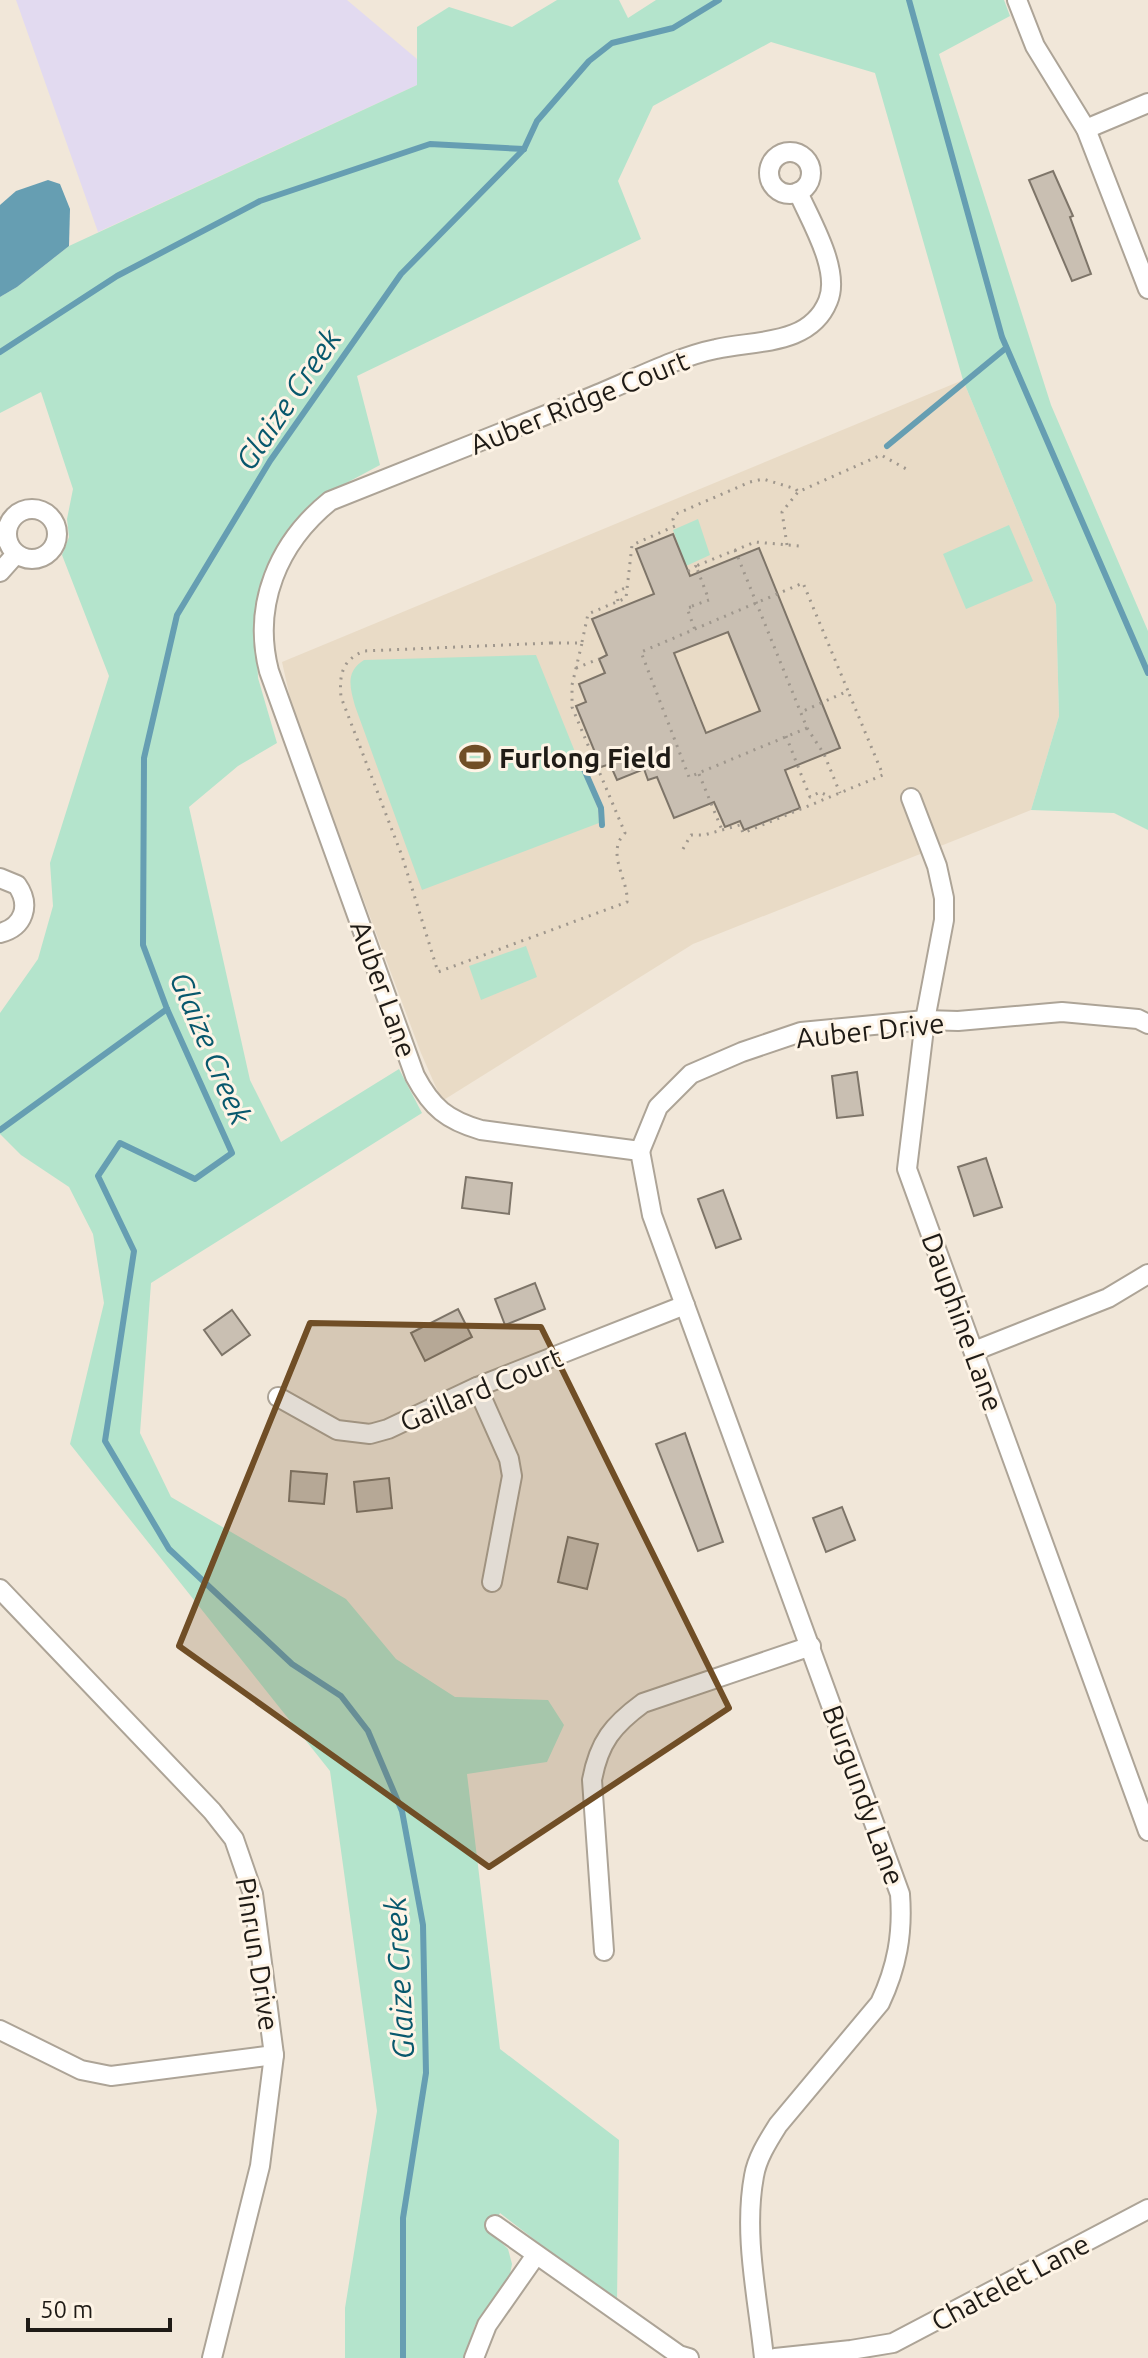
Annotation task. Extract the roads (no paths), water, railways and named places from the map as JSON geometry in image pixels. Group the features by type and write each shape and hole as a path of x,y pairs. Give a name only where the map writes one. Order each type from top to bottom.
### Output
{"street":[{"path":"1017,0 1035,46 1086,129 1148,289"},
{"path":"1086,129 1148,103"},
{"name":"Auber Ridge Court","path":"266,603 276,570 300,530 330,501 702,353 777,340 804,328 819,316 829,299 831,278 828,259 798,192"},
{"path":"0,572 16,554"},
{"name":"Auber Lane","path":"266,603 263,636 269,671 415,1076 425,1095 439,1111 456,1122 481,1130 640,1151"},
{"name":"Dauphine Lane","path":"911,798 937,866 944,898 944,920 925,1020 907,1169 1146,1822"},
{"path":"0,878 17,885 25,903 20,922 12,930 0,933"},
{"name":"Auber Drive","path":"640,1151 658,1107 691,1074 801,1032 925,1020 958,1021 1062,1012 1138,1019 1148,1024"},
{"name":"Burgundy Lane","path":"640,1151 652,1215 900,1894 902,1921 899,1953 880,2003 778,2125 764,2147 754,2175 751,2237 764,2358"},
{"path":"974,1351 1108,1298 1148,1274"},
{"name":"Gaillard Court","path":"278,1397 337,1430 370,1434 388,1429 477,1387 685,1305"},
{"path":"477,1387 509,1459 512,1476 492,1582"},
{"name":"Pinrun Drive","path":"0,1589 191,1787 234,1839 253,1894 274,2055 260,2166 212,2358"},
{"path":"604,1951 592,1780 596,1757 607,1737 621,1719 643,1703 811,1646"},
{"path":"1,2027 81,2070 111,2076 274,2055"},
{"name":"Chatelet Lane","path":"775,2358 893,2343 1148,2209"},
{"path":"495,2225 679,2355 689,2358"},
{"path":"474,2358 487,2325 536,2255"}],"water":[{"path":"48,180 60,184 70,209 69,246 0,297 0,205 16,191"}],"waterway":[{"name":"Glaize Creek","path":"403,2358 403,2218 426,2073 423,1925 402,1811 368,1731 341,1696 292,1664 169,1549 105,1441 134,1251 98,1176 120,1143 195,1179 232,1153 167,1009 143,945 144,758 177,615 270,461 401,274 524,149 537,121 589,61 612,43 673,28 719,0"},
{"path":"909,0 1002,337 1148,673"},
{"path":"0,352 117,276 260,201 430,144 524,149"},
{"path":"887,446 1006,348"},
{"path":"583,767 601,808 602,825"},
{"path":"0,1130 167,1009"}],"place":[{"name":"Furlong Field","path":"475,757"}]}
